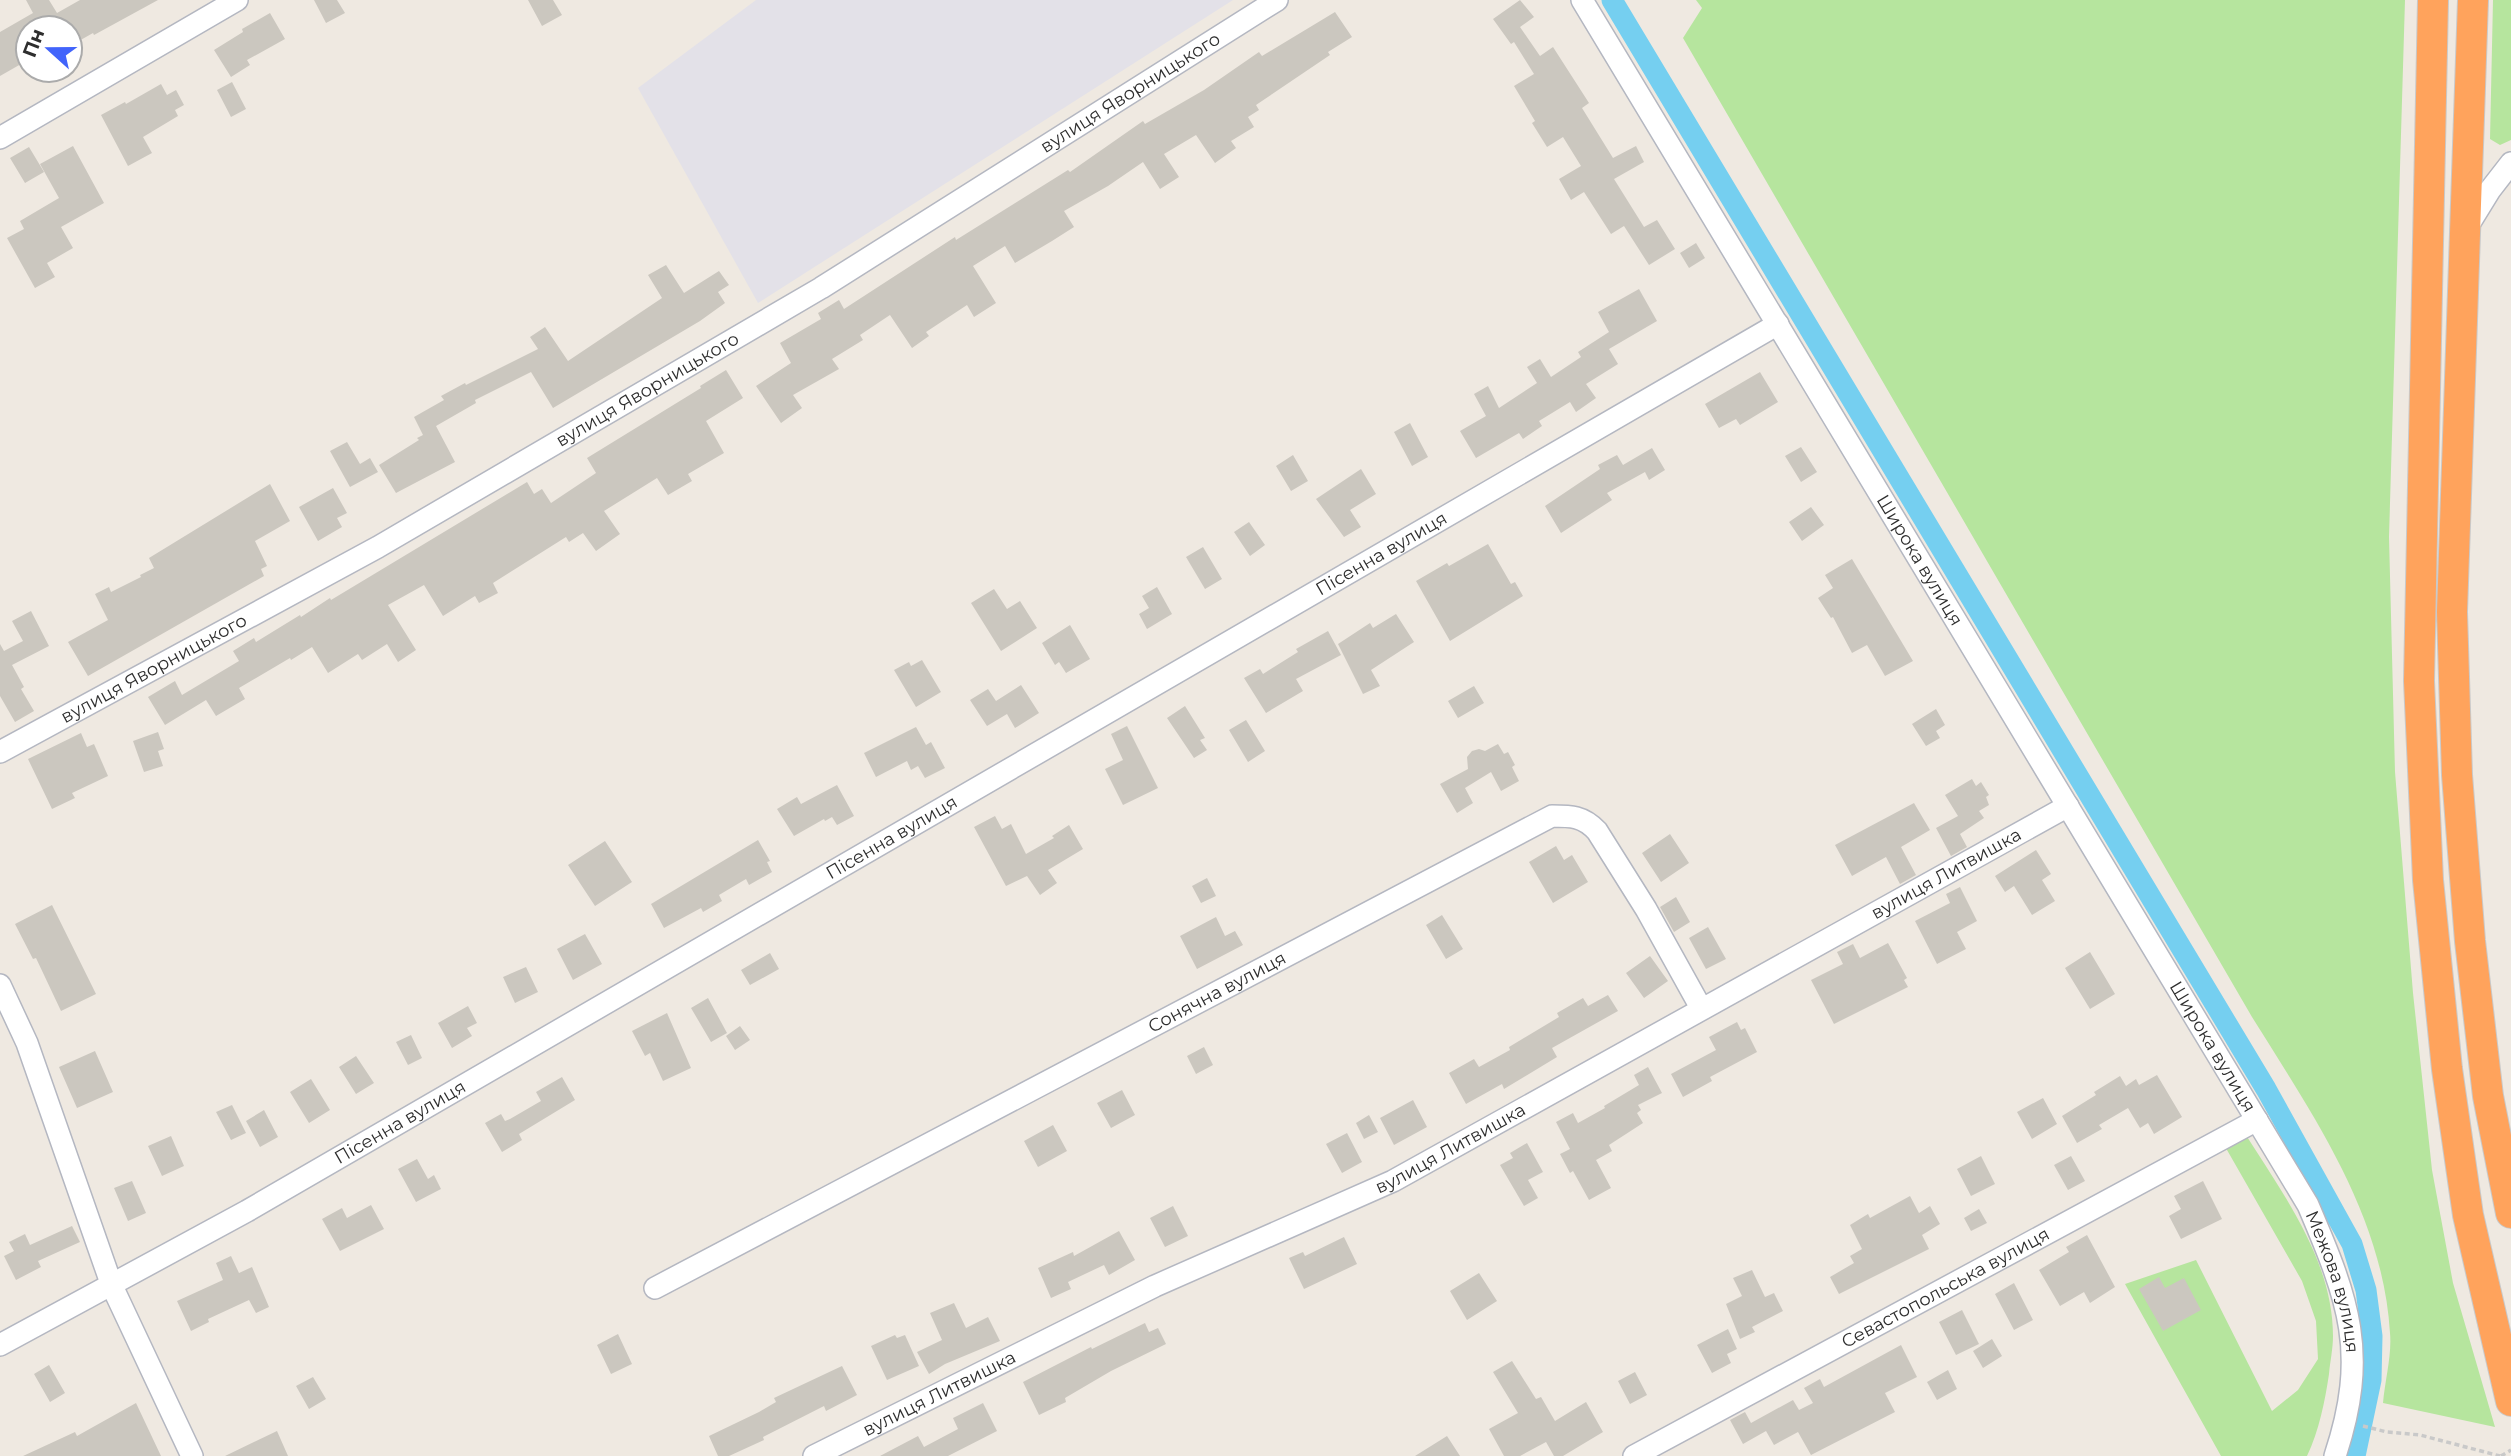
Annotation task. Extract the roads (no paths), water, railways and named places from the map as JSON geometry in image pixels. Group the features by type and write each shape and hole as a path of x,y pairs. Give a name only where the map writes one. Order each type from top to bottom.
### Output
{"highway":[{"path":"2433,0 2419,681 2428,880 2447,1069 2468,1216 2511,1401"},
{"path":"2473,0 2452,612 2457,775 2470,941 2488,1096 2511,1213"}],"street":[{"path":"0,138 237,0"},
{"name":"вулиця Яворницького","path":"0,752 378,547 821,288 1277,0"},
{"name":"Широка вулиця","path":"1582,0 2257,1120"},
{"path":"2465,231 2490,190 2511,163"},
{"name":"Пісенна вулиця","path":"0,1345 271,1198 1778,324"},
{"name":"вулиця Литвишка","path":"814,1456 1155,1286 1393,1181 2068,806"},
{"name":"Сонячна вулиця","path":"655,1289 1552,816 1580,818 1597,831 1646,909 1701,1009"},
{"path":"0,985 27,1044 112,1286 192,1456"},
{"name":"Севастопольська вулиця","path":"1634,1456 2257,1120"},
{"name":"Межова вулиця","path":"2257,1120 2308,1205 2337,1273 2350,1321 2354,1366 2346,1422 2335,1456"}],"waterway":[{"path":"1612,0 2266,1089 2352,1244 2366,1290 2372,1336 2371,1380 2355,1456"}]}
